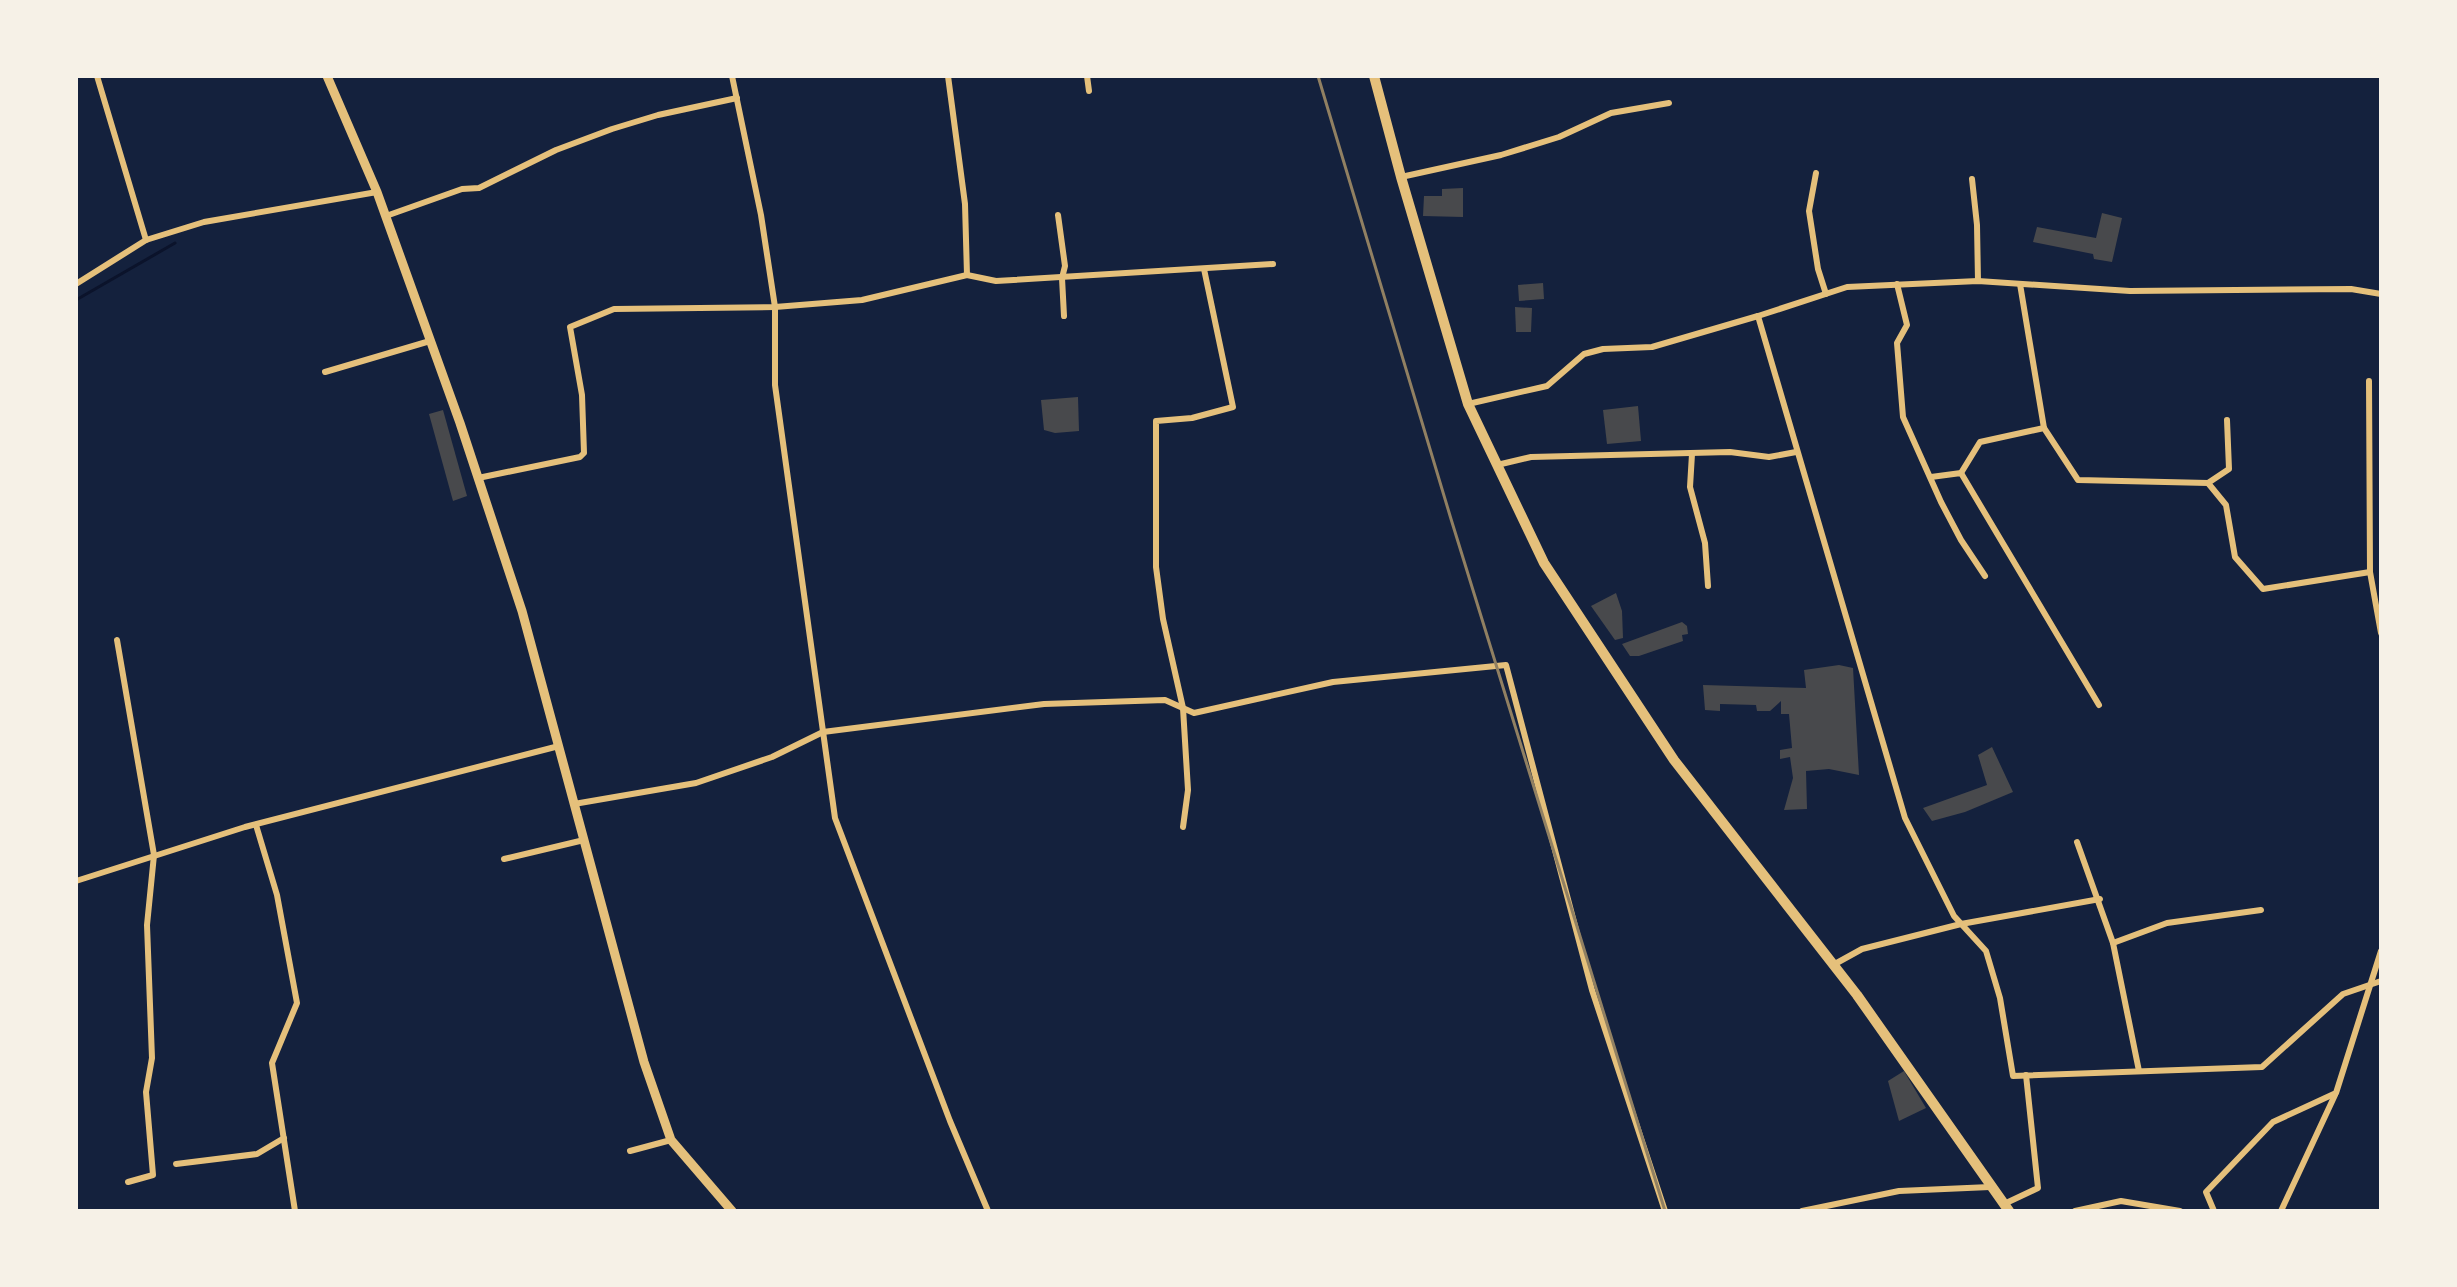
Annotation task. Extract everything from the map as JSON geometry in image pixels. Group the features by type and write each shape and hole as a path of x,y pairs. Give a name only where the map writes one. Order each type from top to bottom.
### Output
{"main road":[{"path":"327,76 386,216 522,611 644,1062 671,1140 732,1211"},
{"path":"1374,76 1468,404 1544,563 1674,760 1878,1024 2006,1208"}],"street":[{"path":"97,76 146,240"},
{"path":"732,76 761,215 775,307 775,385 835,818 950,1121 988,1211"},
{"path":"948,76 965,204 967,275"},
{"path":"1087,76 1089,91"},
{"path":"386,216 462,189 479,188 556,150 612,129 658,115 737,98"},
{"path":"1401,177 1559,137 1611,113 1669,103"},
{"path":"1816,173 1809,211 1818,269 1826,294"},
{"path":"1972,179 1978,281"},
{"path":"76,284 139,242 204,222 377,192"},
{"path":"1058,215 1065,266 1062,278 1064,316"},
{"path":"478,478 580,457 584,453 582,395 570,327 614,309 775,307 862,300 967,275 996,281 1273,264"},
{"path":"1183,827 1188,790 1183,708 1163,619 1156,567 1156,421 1192,418 1233,407 1204,269"},
{"path":"1468,404 1547,386 1584,354 1603,349 1652,347 1847,287 1978,281 2130,291 2351,289 2381,294"},
{"path":"1897,284 1907,325 1897,343 1903,417 1961,540 1985,576"},
{"path":"2020,284 2044,428 2078,480 2208,483 2229,469 2227,420"},
{"path":"1758,316 1905,818 1954,916 1986,951 2000,998 2013,1076 2262,1067 2343,994 2381,981"},
{"path":"325,372 430,341"},
{"path":"2369,381 2370,572 2381,633"},
{"path":"1961,473 1980,442 2044,428"},
{"path":"1497,465 1531,457 1730,452 1769,457 1796,452"},
{"path":"1692,454 1690,487 1705,543 1708,586"},
{"path":"1931,477 1961,473"},
{"path":"1961,473 2099,705"},
{"path":"2208,483 2226,505 2235,557 2263,589 2370,572"},
{"path":"2372,591 2381,589"},
{"path":"117,640 154,855 147,925 152,1058 146,1092 153,1175 128,1182"},
{"path":"574,804 696,783 772,757 823,732 1044,704 1165,700 1194,713 1333,682 1506,665 1592,990 1665,1211"},
{"path":"76,881 256,825 559,746"},
{"path":"256,825 277,895 297,1003 272,1063 295,1211"},
{"path":"504,859 584,840"},
{"path":"2077,842 2100,899 2113,943 2139,1071"},
{"path":"1833,965 1862,949 1961,924 2100,899"},
{"path":"2113,943 2167,923 2261,910"},
{"path":"2281,1211 2336,1093 2381,951"},
{"path":"2006,1208 2038,1188 2026,1075"},
{"path":"2214,1211 2206,1192 2273,1122 2336,1093"},
{"path":"176,1164 257,1154 284,1138"},
{"path":"630,1151 671,1140"},
{"path":"1802,1211 1899,1191 1990,1187"},
{"path":"2075,1211 2121,1201 2180,1211"}],"building":[{"path":"1463,188 1463,217 1423,216 1424,196 1442,196 1442,189"},
{"path":"2102,213 2122,218 2112,262 2094,259 2093,254 2033,242 2037,227 2096,238"},
{"path":"1543,283 1544,299 1519,301 1518,285"},
{"path":"1515,307 1532,308 1531,332 1516,332"},
{"path":"1078,397 1079,431 1055,433 1044,430 1041,400"},
{"path":"1638,406 1641,441 1607,444 1603,410"},
{"path":"443,410 467,496 453,501 429,414"},
{"path":"1616,593 1622,611 1623,638 1615,640 1591,606"},
{"path":"1682,622 1687,626 1688,634 1682,635 1683,641 1639,656 1630,656 1622,644"},
{"path":"1839,665 1853,668 1859,775 1829,769 1806,771 1807,809 1784,810 1793,778 1790,757 1780,759 1780,750 1792,748 1789,714 1781,714 1781,701 1770,711 1757,711 1756,705 1720,704 1720,711 1705,710 1703,685 1806,688 1804,670"},
{"path":"1992,747 2013,792 1965,812 1932,821 1923,808 1987,785 1978,755"},
{"path":"1904,1071 1926,1108 1899,1121 1888,1081"}],"waterway":[{"path":"76,300 175,243"}],"railway":[{"path":"1318,76 1665,1211"}]}
